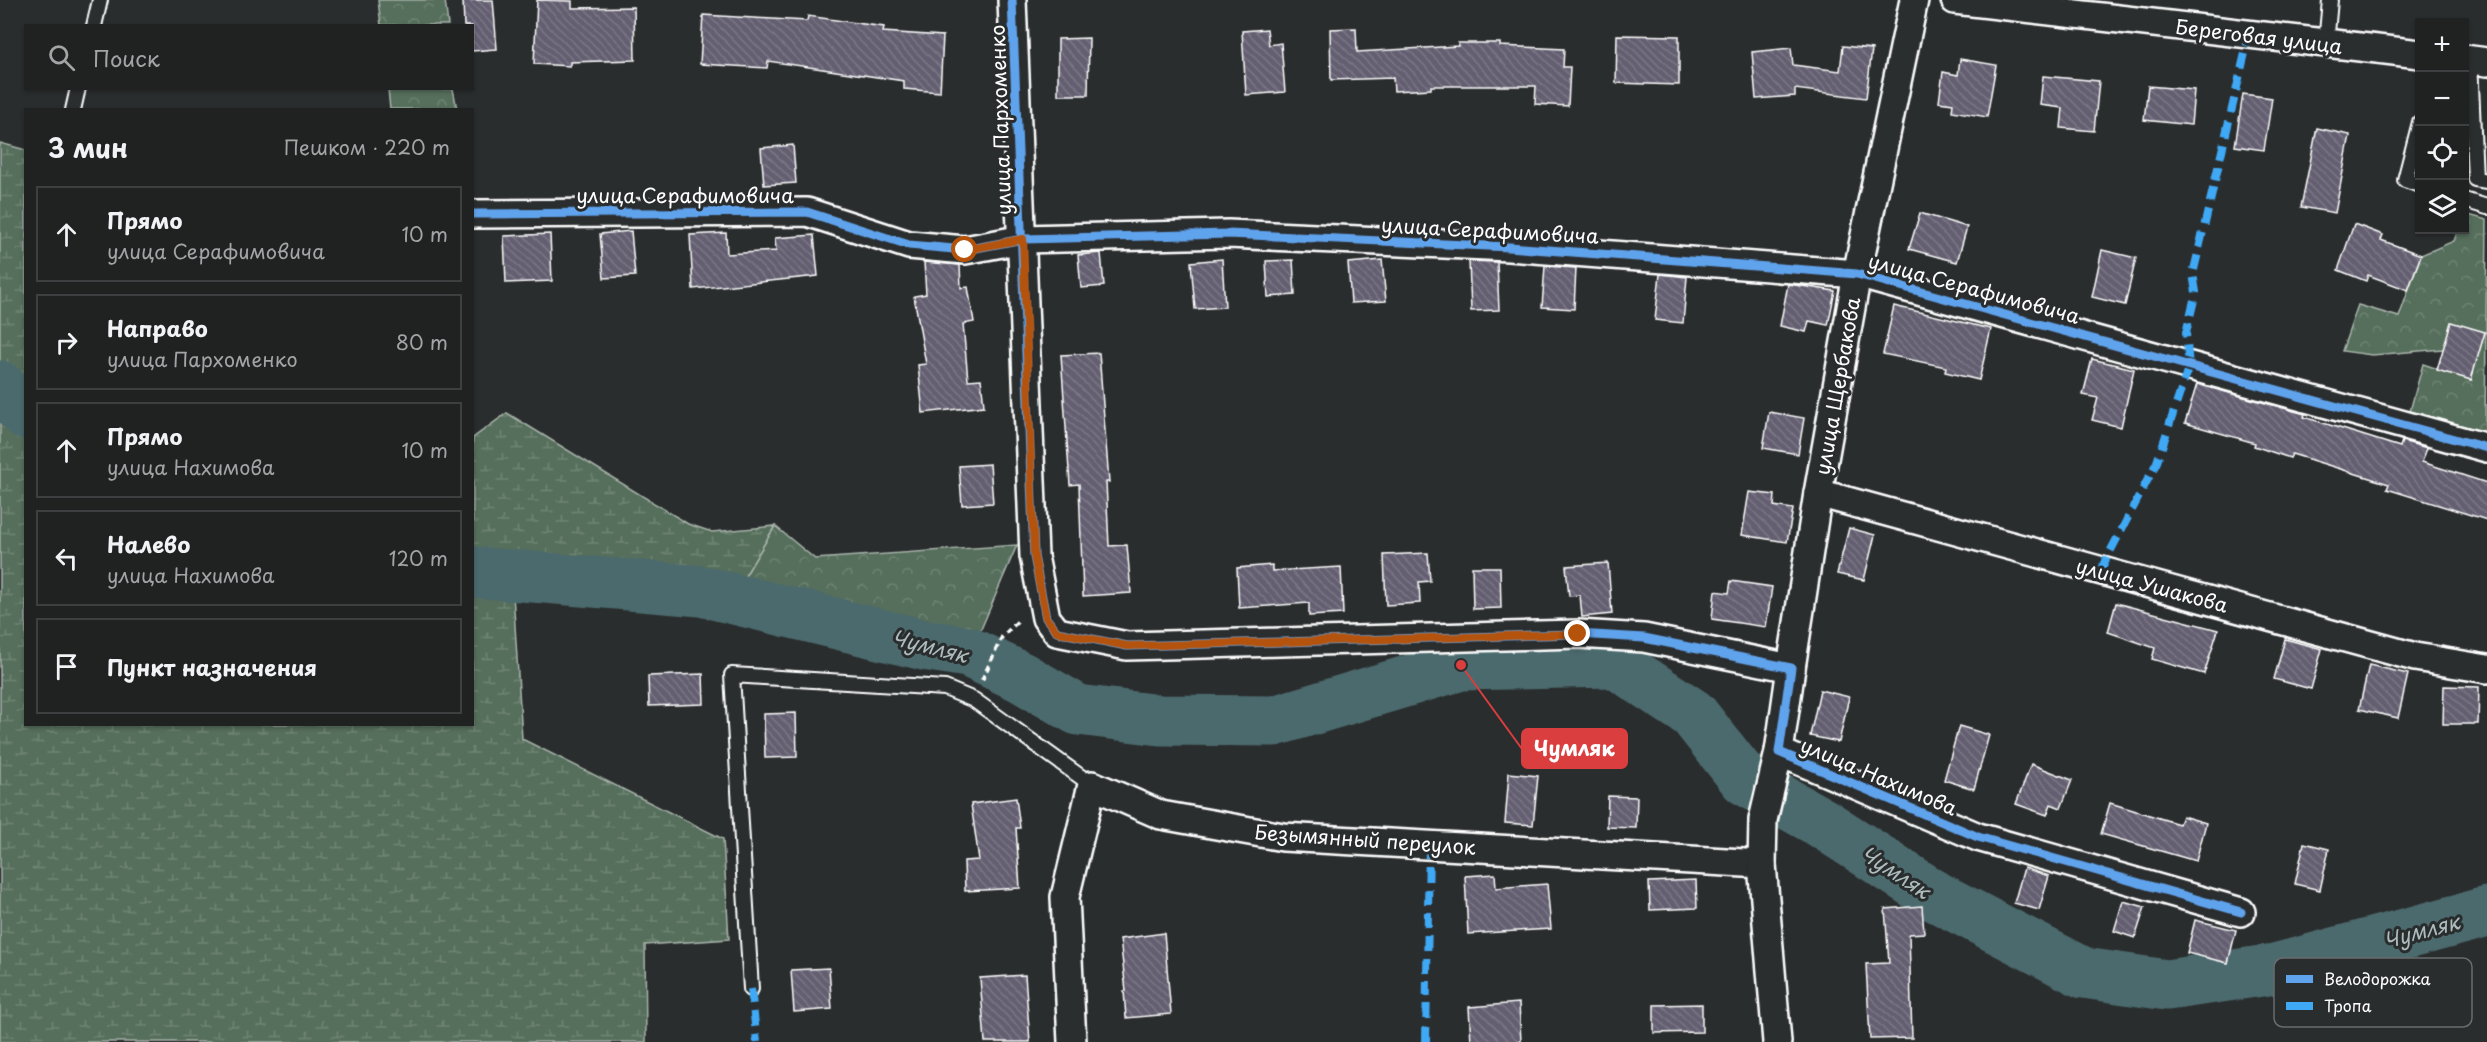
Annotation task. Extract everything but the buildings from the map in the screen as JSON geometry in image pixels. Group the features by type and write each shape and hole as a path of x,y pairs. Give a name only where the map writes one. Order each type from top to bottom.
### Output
{"street":[{"name":"улица Пархоменко","path":"1012,0 1034,556 1046,618 1057,632 1127,646 1578,634 1644,638 1791,668"},
{"name":"улица Щербакова","path":"1791,668 1818,493 1857,274 1914,0"},
{"name":"Береговая улица","path":"1955,0 2415,53"},
{"name":"улица Серафимовича","path":"474,214 807,212 909,245 965,250 1023,239 1228,234 1509,247 1857,274 2487,448"},
{"name":"улица Ушакова","path":"1818,493 2415,657 2487,669"},
{"name":"улица Нахимова","path":"1791,668 1779,752 1978,837 2241,912"},
{"path":"1778,1042 1762,864 1763,820 1779,752"},
{"path":"1072,1042 1065,897 1092,785"},
{"name":"Безымянный переулок","path":"1092,785 1161,815 1282,837 1762,864"}],"lane":[{"path":"94,24 100,0"},
{"path":"2326,44 2330,0"},
{"path":"2474,60 2475,179 2487,181"},
{"path":"73,108 78,90"},
{"path":"2415,183 2405,180 2419,126"},
{"path":"2469,202 2487,207"},
{"path":"751,989 732,675 945,688 974,700 1092,785"}],"path":[{"path":"984,674 1002,637"}],"green space":[{"path":"378,0 445,0 448,24 381,24"},
{"path":"388,90 453,90 457,108 390,108"},
{"path":"0,143 24,149 24,726 474,726 474,437 507,413 688,524 712,532 775,526 731,599 701,591 512,577 522,739 723,839 729,939 645,945 646,1042 0,1042"},
{"path":"2469,215 2487,220 2485,433 2410,411 2423,364 2471,380 2443,349 2372,355 2342,351 2358,305 2399,317 2421,255 2454,241 2457,234 2469,234"},
{"path":"775,526 815,559 1017,545 976,641 820,616 736,591"}],"waterway":[{"name":"Чумляк","path":"0,386 24,412"},
{"name":"Чумляк","path":"474,572 701,591 924,645 968,652 1021,677 1078,710 1160,720 1274,721 1461,665 1614,662 1693,714 1745,780 1822,823 1935,896 2084,973 2167,985 2274,969"},
{"name":"Чумляк","path":"2316,958 2487,912"}],"marked path":[{"path":"2100,571 2157,462 2189,366 2186,333 2196,292 2193,274 2249,36"},
{"path":"1426,1042 1429,845"},
{"path":"751,989 757,1042"}],"cycle path":[{"path":"1012,0 1034,556 1046,618 1057,632 1127,646 1578,634 1644,638 1791,668 1779,752 1978,837 2241,912"},
{"path":"474,214 807,212 909,245 965,250 1023,239 1228,234 1509,247 1857,274 2487,448"}],"place":[{"name":"Чумляк","path":"1461,665"}],"route":[{"path":"965,250 1023,239 1034,556 1046,618 1057,632 1127,646 1578,634"}]}
